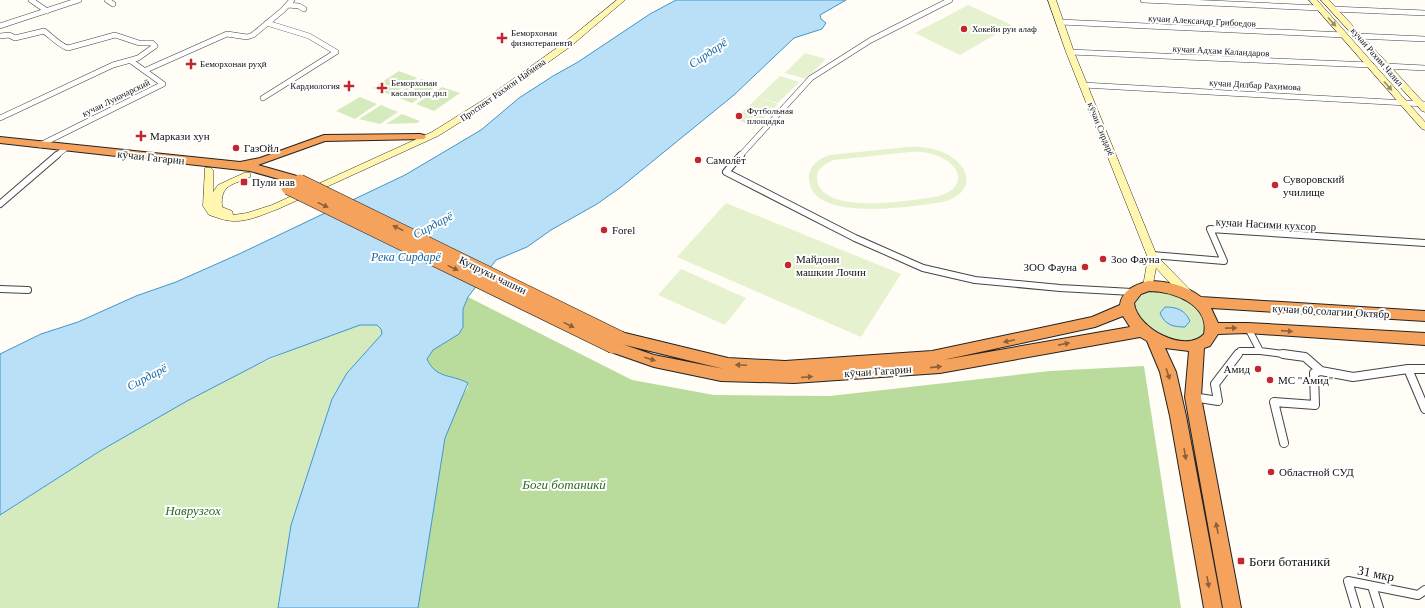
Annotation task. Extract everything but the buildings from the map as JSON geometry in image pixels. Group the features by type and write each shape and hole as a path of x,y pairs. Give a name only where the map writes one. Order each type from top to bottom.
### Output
{"highway":[{"path":"231,166 262,161 324,138 416,141"},
{"name":"кӯчаи Гагарин","path":"0,140 40,145 62,151 247,175 294,184"},
{"path":"416,141 327,141 312,145 286,158 284,167 294,184 617,342"},
{"name":"кӯчаи Гагарин","path":"0,146 251,168 294,184"},
{"path":"1148,286 1162,286 1176,289 1194,299 1210,316 1213,329 1210,336 1205,341 1197,345 1176,346 1148,334 1135,324 1127,308 1127,299 1132,292 1148,286"},
{"name":"кучаи 60 солагии Октябр","path":"1194,299 1237,306 1425,316"},
{"name":"кӯчаи Гагарин","path":"617,342 650,346 728,364 785,367 932,357 1096,322 1127,308"},
{"path":"1213,329 1248,328 1425,339"},
{"path":"1148,334 1168,372 1178,416 1212,608"},
{"name":"кӯчаи Гагарин","path":"617,342 654,361 721,375 794,377 940,367 1112,335 1148,334"},
{"path":"1197,345 1193,397 1232,608"}],"main road":[{"name":"Проспект Рахмон Набиева","path":"416,141 527,69 573,35 615,0"},
{"name":"Проспект Рахмон Набиева","path":"416,141 453,124 568,44 621,0"},
{"name":"кӯчаи Сирдарё","path":"1052,0 1070,52 1152,256"},
{"name":"кучаи Рахим Чалил","path":"1313,0 1425,127"},
{"name":"кучаи Рахим Чалил","path":"1324,0 1424,105"},
{"path":"202,170 208,206 212,213 234,218 248,216 275,207 416,141"},
{"path":"247,175 221,187 216,195 216,202 220,211 236,214 272,205 416,141"},
{"path":"1148,286 1152,256"},
{"path":"1152,256 1194,299"}],"street":[{"path":"31,0 47,11"},
{"path":"0,26 79,0"},
{"path":"107,0 113,4"},
{"path":"146,70 227,34 250,36 292,0"},
{"path":"950,0 871,40 811,78 726,172 855,238 923,268 974,280 1060,288 1132,292"},
{"path":"1143,0 1320,8"},
{"path":"288,5 304,8"},
{"path":"1333,9 1425,13"},
{"name":"кучаи Александр Грибоедов","path":"1060,22 1344,35"},
{"path":"263,98 336,52 322,42 309,36 267,23"},
{"path":"0,36 9,35 15,38 44,31 56,39 65,48 115,35 139,43 155,44 152,49 131,61 114,65 0,118"},
{"path":"1358,36 1425,39"},
{"name":"кучаи Адхам Каландаров","path":"1070,52 1371,65"},
{"name":"кучаи Луначарский","path":"40,145 163,84 146,70 131,61"},
{"path":"1386,66 1425,68"},
{"name":"кучаи Дилбар Рахимова","path":"1083,85 1424,105"},
{"path":"0,204 62,151"},
{"name":"кучаи Насими кухсор","path":"1152,256 1224,261 1210,229 1425,243"},
{"path":"0,289 28,290"},
{"path":"1248,328 1260,351"},
{"path":"1193,397 1218,401 1215,384 1240,352 1260,351 1305,357 1321,371 1353,377 1408,368 1425,369"},
{"path":"1408,368 1425,409"},
{"path":"1284,444 1274,402 1315,405 1314,374 1321,371"},
{"name":"31 мкр","path":"1356,608 1348,581 1418,595 1425,590"},
{"path":"1372,586 1379,608"}],"green space":[{"name":"Хокейи руи алаф","path":"968,5 1012,25 960,55 915,33"},
{"path":"805,53 826,59 806,79 785,73"},
{"path":"399,71 417,78 391,95 373,88"},
{"path":"780,76 799,82 778,103 758,97"},
{"path":"421,79 438,85 412,103 394,96"},
{"path":"442,87 460,93 434,111 416,104"},
{"path":"360,97 377,104 355,119 336,111"},
{"path":"758,97 778,104 755,127 735,119"},
{"path":"381,105 398,112 380,124 359,119"},
{"path":"402,114 420,121 417,123 386,124"},
{"path":"908,147 936,150 945,153 961,165 965,172 965,186 961,193 943,202 889,208 866,209 845,207 827,202 814,193 809,179 810,170 812,167 818,161 829,155","holes":["923,152 936,155 951,164 958,174 956,185 947,193 939,196 870,203 851,202 834,198 822,191 817,179 820,169 827,163 834,160"]},
{"name":"Майдони машкии Лочин","path":"726,203 901,274 861,337 677,257"},
{"path":"681,269 746,298 725,325 658,295"},
{"path":"1150,291 1163,291 1177,295 1198,309 1203,315 1205,322 1205,329 1201,335 1195,339 1178,341 1161,336 1145,327 1140,322 1133,306 1139,296"},
{"name":"Боги ботаникй","path":"468,297 632,380 714,395 830,396 1050,371 1144,366 1181,608 418,608 445,438 460,400 468,387 468,383 462,380 439,373 427,359 433,350 459,334 463,327 463,309"},
{"name":"Наврузгох","path":"368,324 377,325 382,329 382,334 347,373 332,399 291,525 278,608 0,608 0,515 110,445 223,381 335,332"}],"water":[{"name":"Река Сирдарё","path":"676,0 846,0 820,15 821,19 826,23 822,29 794,38 734,95 621,187 597,204 551,230 527,247 496,260 468,297 463,309 463,327 459,334 433,350 427,359 439,373 468,383 445,438 418,608 278,608 291,525 332,399 347,373 382,334 381,329 377,325 360,325 270,358 187,401 100,451 0,515 0,354 41,334 78,322 136,296 176,282 239,254 405,175 481,130 519,98 578,62 650,14"},
{"path":"1165,307 1180,310 1186,314 1190,321 1185,327 1167,323 1160,313"}],"place":[{"name":"Хокейи руи алаф","path":"964,29"},
{"name":"Беморхонаи физиотерапевтӣ","path":"502,38"},
{"name":"Беморхонаи руҳӣ","path":"191,64"},
{"name":"Кардиология","path":"349,86"},
{"name":"Беморхонаи касалиҳои дил","path":"382,88"},
{"name":"Футбольная площадка","path":"739,116"},
{"name":"Маркази хун","path":"141,136"},
{"name":"ГазОйл","path":"236,148"},
{"name":"Самолёт","path":"698,160"},
{"name":"Пули нав","path":"244,182"},
{"name":"Суворовский училище","path":"1275,185"},
{"name":"Forel","path":"604,230"},
{"name":"Зоо Фауна","path":"1103,259"},
{"name":"Майдони машкии Лочин","path":"788,265"},
{"name":"ЗОО Фауна","path":"1085,267"},
{"name":"Амид","path":"1258,369"},
{"name":"МС \"Амид\"","path":"1270,380"},
{"name":"Областной СУД","path":"1271,472"},
{"name":"Боғи ботаникӣ","path":"1241,561"}],"water label":[{"name":"Сирдарё","path":"708,53"},
{"name":"Сирдарё","path":"433,225"},
{"name":"Сирдарё","path":"147,377"}]}
